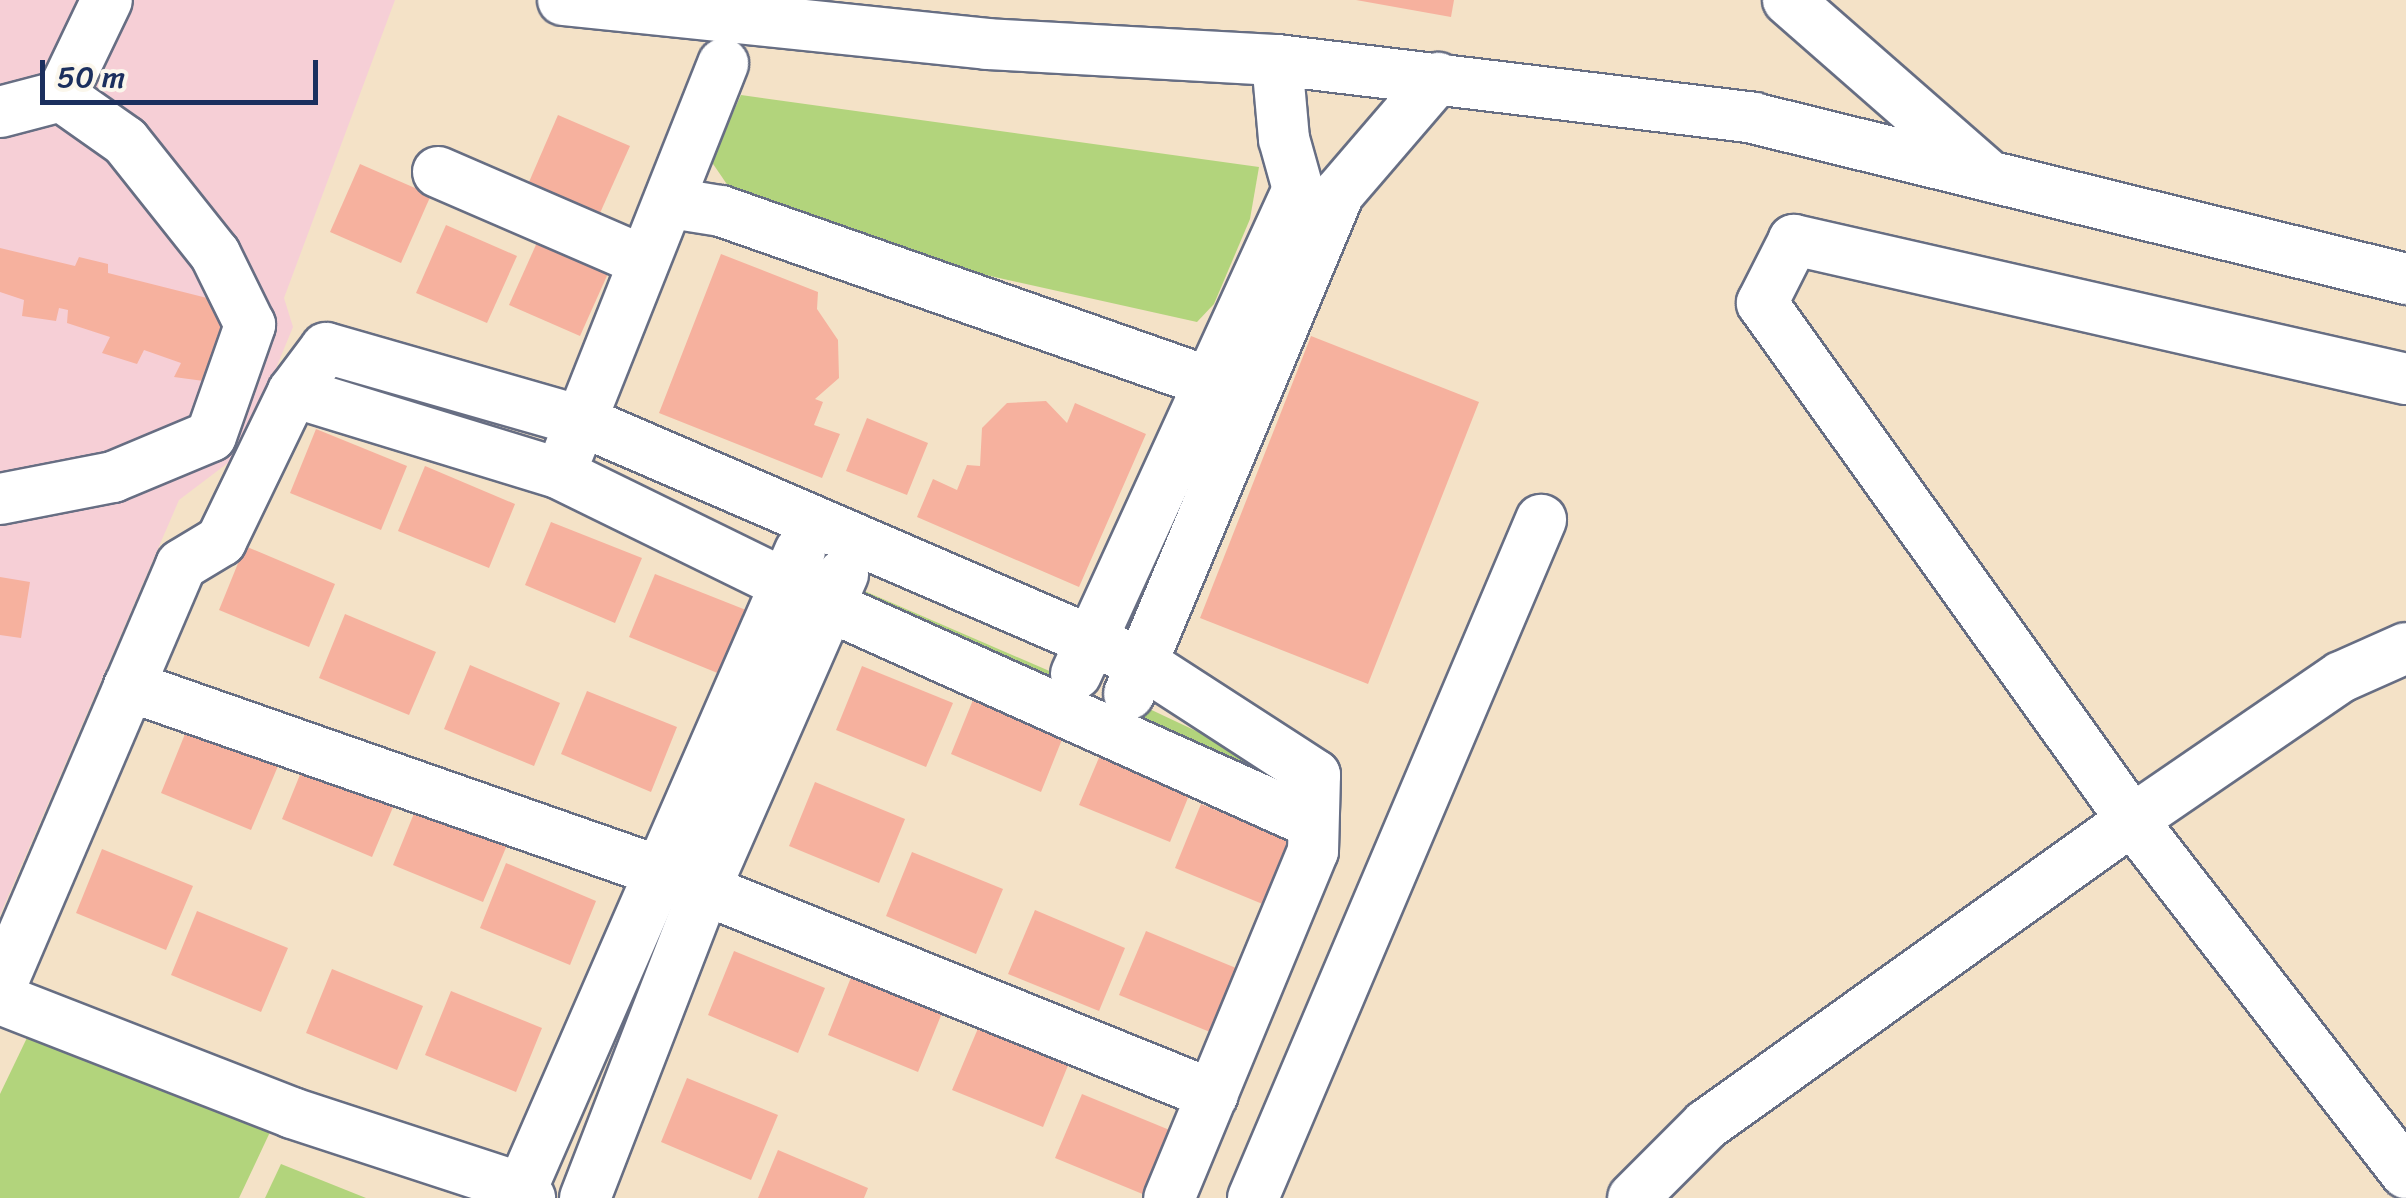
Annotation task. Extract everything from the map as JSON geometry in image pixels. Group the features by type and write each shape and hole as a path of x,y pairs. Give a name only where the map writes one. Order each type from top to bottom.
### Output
{"street":[{"path":"61,96 107,0"},
{"path":"563,0 986,44 1276,60 1753,118 2406,279"},
{"path":"1788,0 1990,176"},
{"path":"1057,706 1093,646 1208,381 1298,190 1284,140 1276,60"},
{"path":"558,473 584,422 640,260 671,203 723,64"},
{"path":"1115,731 1340,192 1438,78"},
{"path":"0,112 61,96 125,140 214,254 250,325 211,436 113,478 0,499"},
{"path":"438,172 640,260"},
{"path":"671,203 721,211 1254,398"},
{"path":"2406,379 1794,240 1762,304 2132,820 2406,1173"},
{"path":"0,988 181,564 221,541 293,392 326,348 584,422 1093,646 1142,663 1315,775 1310,822 1313,851 1169,1198"},
{"path":"293,392 558,473 788,582 831,607 1115,731 1310,822"},
{"path":"1253,1198 1541,520"},
{"path":"585,1198 683,882 788,582 832,533"},
{"path":"0,999 292,1113 526,1193 683,882 831,607 832,533"},
{"path":"1633,1198 1706,1125 2132,820 2341,677 2406,648"},
{"path":"129,686 683,882 1213,1095"}],"shaded area":[{"path":"0,0 395,0 284,298 293,327 241,453 179,500 0,915"}],"green space":[{"path":"741,95 1259,167 1250,219 1214,304 1197,322 932,263 735,196 711,161"},
{"path":"853,586 1054,673 1047,692 839,617"},
{"path":"1141,705 1298,779 1292,800 1134,729"},
{"path":"36,1019 271,1130 239,1198 0,1198 0,1094"},
{"path":"281,1164 366,1198 265,1198"}],"building":[{"path":"1356,0 1454,0 1451,17"},
{"path":"558,115 630,146 600,213 529,182"},
{"path":"360,164 431,195 401,263 330,232"},
{"path":"446,225 517,256 487,323 416,293"},
{"path":"539,238 610,269 580,336 509,305"},
{"path":"0,248 75,266 79,257 108,264 108,273 215,300 224,329 211,382 174,377 181,363 144,350 137,364 102,353 110,337 67,323 68,310 59,308 56,321 22,316 24,300 0,292"},
{"path":"721,254 818,292 817,309 838,340 839,378 815,399 823,402 814,425 840,434 822,478 659,413"},
{"path":"1311,336 1479,402 1368,684 1200,618"},
{"path":"1046,401 1067,423 1075,403 1146,434 1079,587 917,517 933,479 957,490 967,465 980,466 982,428 1007,403"},
{"path":"867,418 928,443 907,495 846,471"},
{"path":"316,429 407,466 381,530 290,493"},
{"path":"425,466 515,504 489,568 398,531"},
{"path":"551,522 642,558 615,623 525,585"},
{"path":"245,546 335,584 309,647 219,610"},
{"path":"655,574 746,610 720,674 629,637"},
{"path":"0,577 30,582 21,638 0,635"},
{"path":"345,614 436,652 409,715 319,678"},
{"path":"470,665 560,703 534,766 444,729"},
{"path":"862,666 953,703 926,767 836,730"},
{"path":"977,690 1067,727 1041,792 951,754"},
{"path":"587,691 677,727 651,792 561,754"},
{"path":"187,729 278,766 251,830 161,793"},
{"path":"1106,741 1196,778 1170,842 1079,805"},
{"path":"308,755 399,793 372,857 282,819"},
{"path":"815,782 905,819 879,883 789,846"},
{"path":"419,801 510,838 483,902 393,865"},
{"path":"1201,804 1291,841 1265,905 1175,868"},
{"path":"102,849 193,886 166,950 76,913"},
{"path":"912,852 1003,889 976,954 886,916"},
{"path":"506,863 596,901 570,965 480,928"},
{"path":"1035,910 1125,948 1099,1011 1008,974"},
{"path":"197,911 288,948 261,1012 171,975"},
{"path":"1146,931 1236,968 1210,1032 1119,995"},
{"path":"734,951 825,988 798,1053 708,1015"},
{"path":"332,969 423,1006 397,1070 306,1033"},
{"path":"854,970 944,1008 918,1072 828,1035"},
{"path":"451,991 542,1028 516,1092 425,1055"},
{"path":"979,1026 1069,1063 1043,1127 952,1090"},
{"path":"687,1078 778,1115 751,1180 661,1142"},
{"path":"1082,1094 1172,1131 1145,1195 1055,1158"},
{"path":"778,1150 868,1188 864,1198 758,1198"}]}
